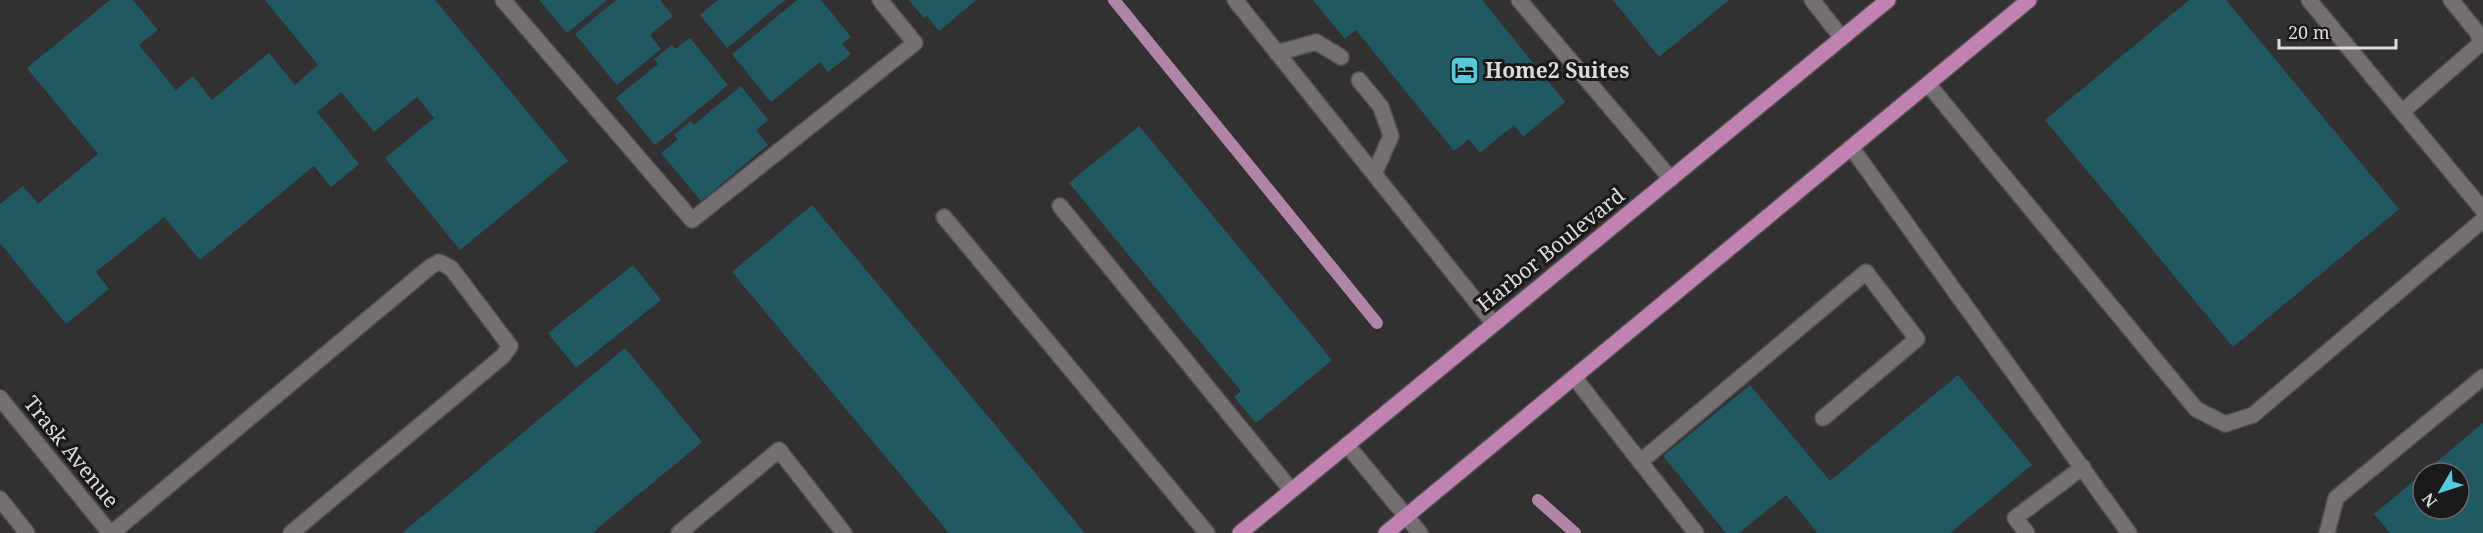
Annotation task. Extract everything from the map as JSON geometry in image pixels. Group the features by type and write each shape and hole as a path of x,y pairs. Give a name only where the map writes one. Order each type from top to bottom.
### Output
{"main road":[{"name":"Harbor Boulevard","path":"1240,533 1887,0"},
{"path":"1386,533 2028,0"}],"street":[{"path":"503,0 692,220 915,43 880,0"},
{"path":"1235,0 1494,324"},
{"path":"1519,0 1671,179"},
{"path":"1812,0 1842,38"},
{"path":"2309,0 2483,210"},
{"path":"2402,112 2482,44 2477,32 2451,0"},
{"path":"1277,53 1316,42 1341,57"},
{"path":"1359,80 1381,107 1391,136 1374,174"},
{"path":"1928,84 2196,409 2225,424 2253,415 2483,220"},
{"path":"1851,147 2129,533"},
{"path":"1060,206 1292,490"},
{"path":"944,217 1207,533"},
{"path":"111,533 430,267 439,262 451,268 510,346 503,356 291,533"},
{"path":"1640,462 1866,272 1917,339 1823,418"},
{"path":"1574,378 1696,533"},
{"path":"2327,533 2336,498 2483,378"},
{"name":"Trask Avenue","path":"0,398 111,533"},
{"path":"1347,445 1420,533"},
{"path":"679,533 778,450 844,533"},
{"path":"2027,533 2015,518 2083,467"},
{"path":"0,499 27,533"}],"building":[{"path":"110,0 133,0 158,30 139,45 176,90 193,76 212,100 269,53 295,85 318,65 265,0 435,0 568,161 460,250 385,158 434,118 417,97 374,132 341,92 317,112 359,164 331,187 314,166 200,260 164,217 96,272 109,289 66,324 0,243 0,204 23,186 38,204 98,154 27,68"},
{"path":"539,0 607,0 567,33"},
{"path":"616,0 660,0 673,16 650,35 661,49 617,85 575,34"},
{"path":"718,0 785,0 727,48 700,15"},
{"path":"797,0 821,0 851,37 842,44 851,54 828,72 820,62 771,102 732,54"},
{"path":"909,0 976,0 939,31 927,16 924,18"},
{"name":"Home2 Suites","path":"1313,0 1482,0 1565,102 1523,137 1514,125 1480,153 1469,139 1454,151 1356,30 1345,39"},
{"path":"1613,0 1729,0 1659,57"},
{"path":"2189,0 2226,0 2399,209 2233,347 2045,120"},
{"path":"690,38 728,85 655,145 616,98 658,64 654,59 672,45 675,49"},
{"path":"741,86 768,120 756,130 768,145 701,201 661,153 678,139 674,135 691,121 694,125"},
{"path":"1139,126 1332,360 1256,423 1234,397 1241,391 1069,183"},
{"path":"812,205 1085,533 949,533 732,272"},
{"path":"633,265 661,300 576,368 548,333"},
{"path":"625,348 702,442 592,533 402,533"},
{"path":"1958,375 2032,465 1950,533 1818,533 1786,495 1739,533 1726,533 1663,456 1750,385 1830,481"},
{"path":"2483,423 2483,533 2390,533 2374,514 2411,483 2411,521 2471,521 2471,461 2437,461"}],"waterway":[{"path":"1114,0 1377,323"},
{"path":"1538,500 1575,533"}],"place":[{"name":"Home2 Suites","path":"1464,71"}]}
